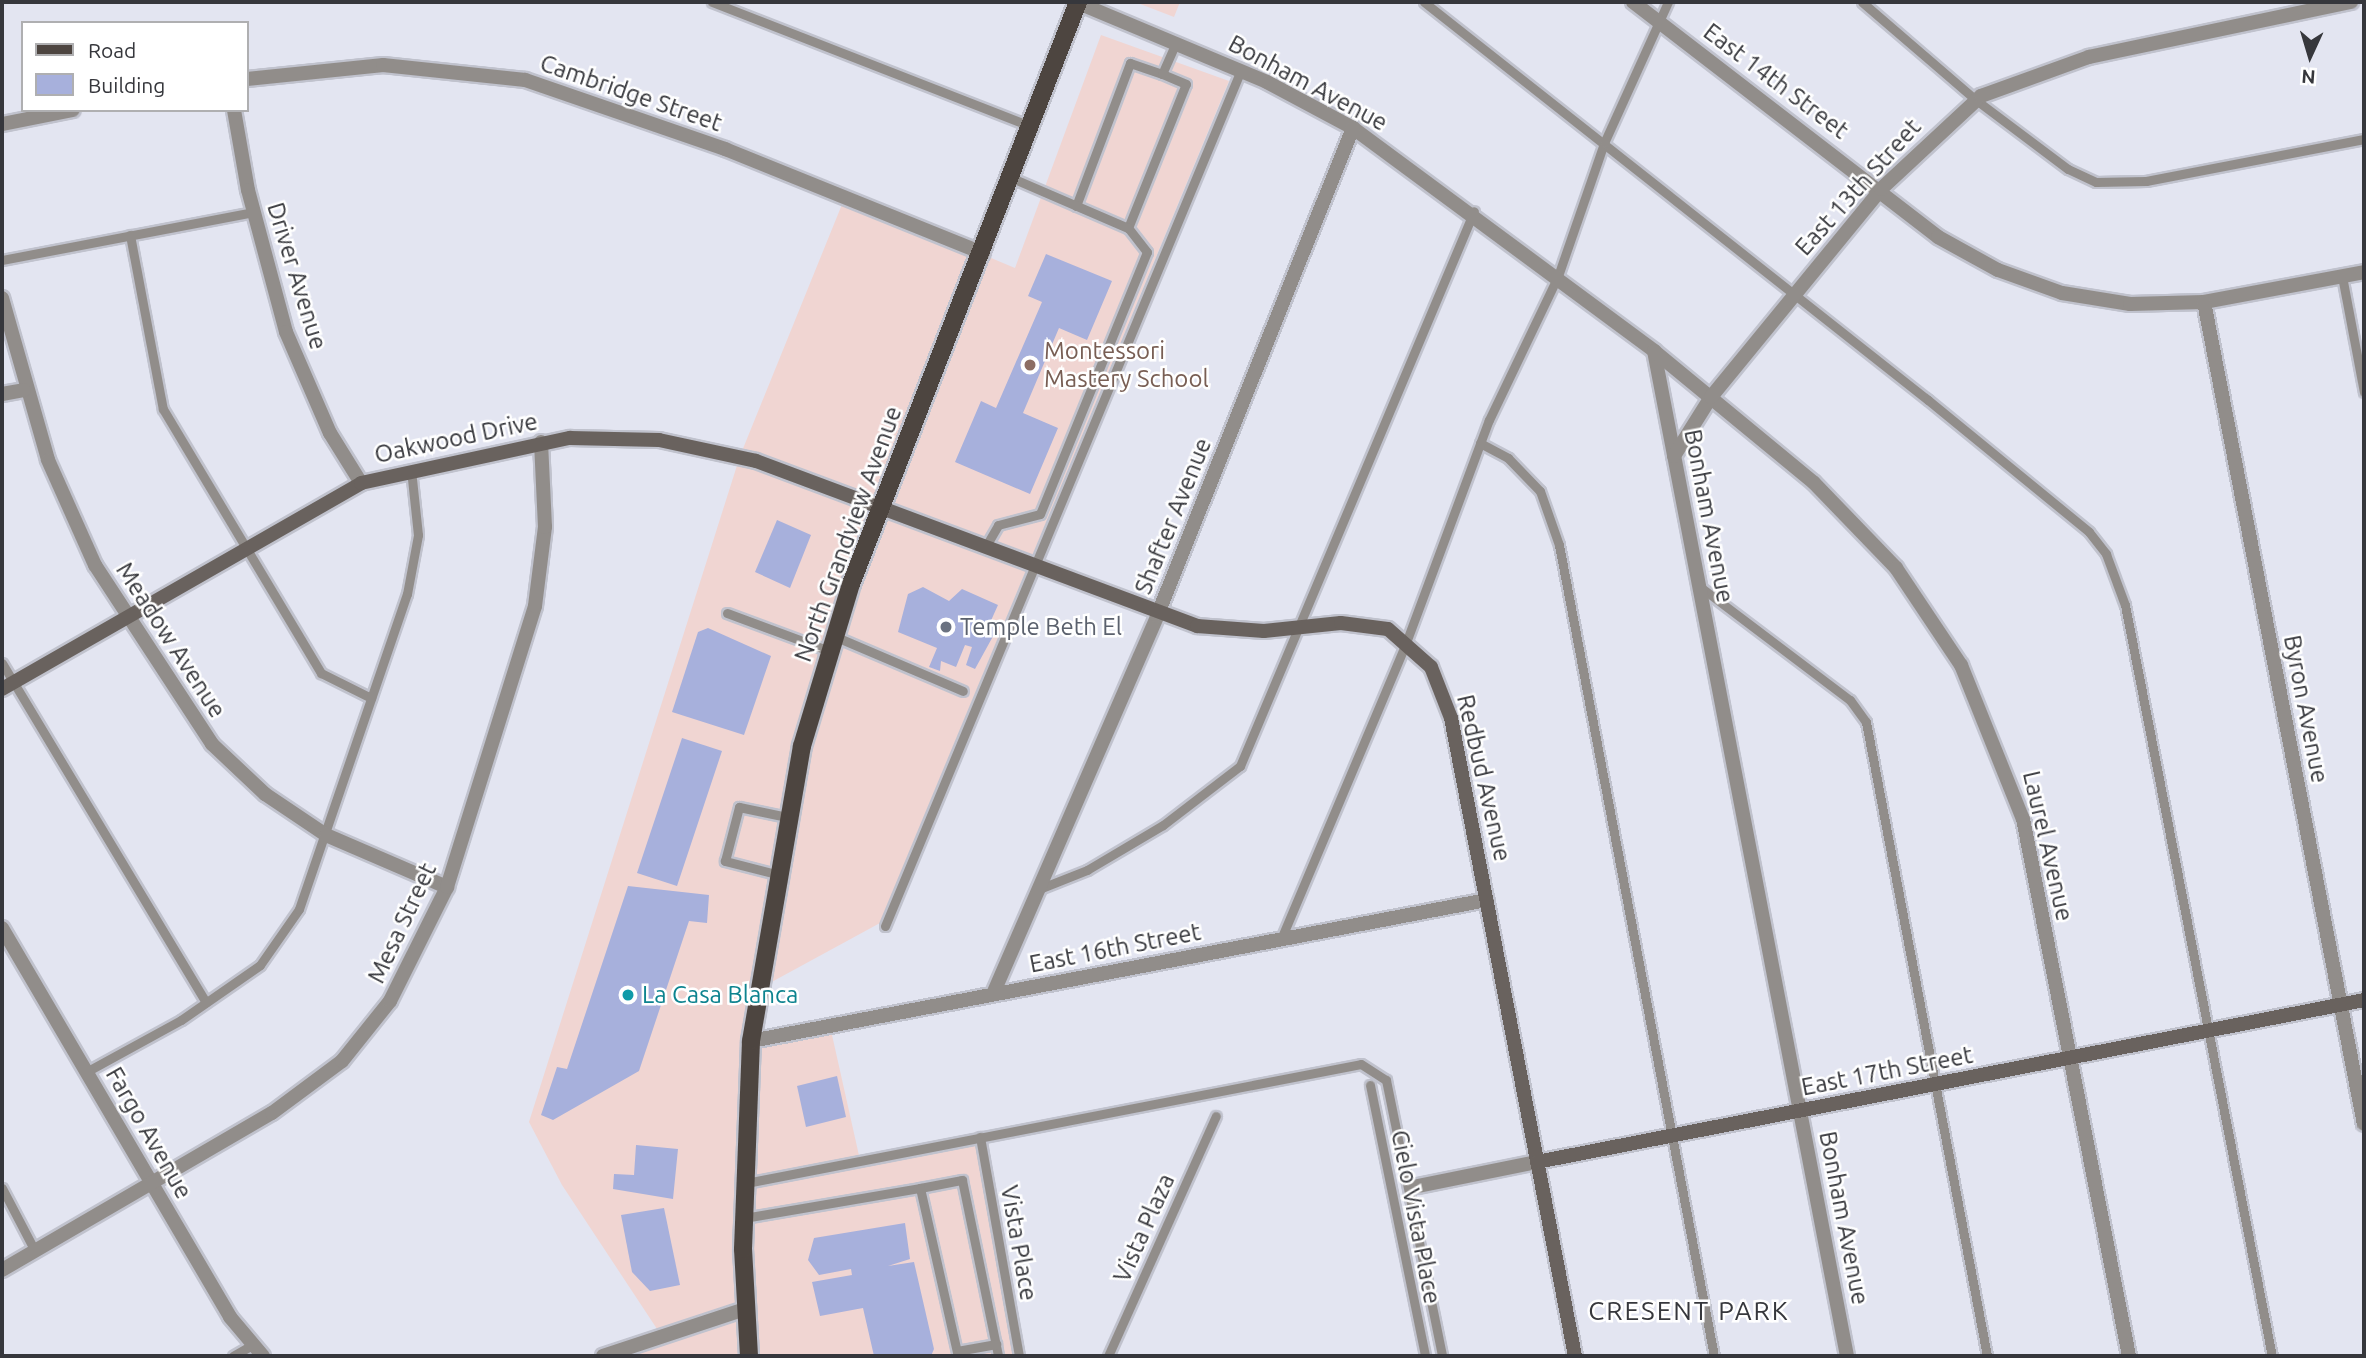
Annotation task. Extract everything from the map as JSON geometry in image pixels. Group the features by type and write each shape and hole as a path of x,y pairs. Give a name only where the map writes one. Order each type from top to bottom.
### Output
{"main road":[{"name":"North Grandview Avenue","path":"749,1356 743,1218 751,1041 787,817 832,644 881,504 983,253 1077,2"}],"street":[{"name":"Bonham Avenue","path":"1077,2 1241,70 1353,128 1474,211 1654,351 1847,1356"},
{"name":"East 14th Street","path":"1633,2 1881,189 1938,237 1998,270 2062,293 2130,304 2204,302 2364,272"},
{"name":"East 13th Street","path":"1674,456 1712,397 1881,189 1976,100 2013,80 2088,57 2351,2"},
{"name":"Cambridge Street","path":"248,79 383,65 525,80 725,149 983,253"},
{"path":"2,124 63,112"},
{"name":"Driver Avenue","path":"234,112 254,212 286,332 330,433 361,483"},
{"name":"Shafter Avenue","path":"993,994 1157,616 1353,128"},
{"name":"Meadow Avenue","path":"2,298 24,390 90,553 127,616 212,744 265,794 322,832 447,887"},
{"name":"Byron Avenue","path":"2204,302 2364,1124"},
{"name":"Laurel Avenue","path":"1654,351 1814,483 1896,568 1961,665 2023,819 2129,1356"},
{"path":"2,394 24,390"},
{"name":"Oakwood Drive","path":"7,686 361,483 411,468 541,442 611,436 706,448 881,504"},
{"name":"Mesa Street","path":"2,1270 272,1113 342,1061 390,1001 447,887 535,606 545,527 541,442"},
{"name":"Redbud Avenue","path":"881,504 1157,616 1228,631 1370,625 1406,640 1431,667 1451,718 1575,1356"},
{"name":"East 16th Street","path":"751,1041 1487,900"},
{"name":"Fargo Avenue","path":"2,928 153,1184 252,1345 263,1356"},
{"name":"East 17th Street","path":"1418,1186 2364,1000"},
{"path":"603,1356 745,1309"}],"lane":[{"path":"712,2 1030,126"},
{"path":"1424,2 2056,504 2106,554 2125,605 2272,1356"},
{"path":"1281,939 1406,640 1480,443 1558,276 1604,143 1668,2"},
{"path":"1862,2 1976,100 2068,169 2104,183 2146,181 2364,138"},
{"path":"1162,74 1176,42"},
{"path":"1076,206 1129,63 1186,84 1128,228"},
{"path":"885,926 1241,70"},
{"path":"986,547 998,525 1040,514 1147,257 1143,240 1128,228 1012,178"},
{"path":"1038,890 1087,870 1221,786 1260,727 1295,628 1329,563 1474,211"},
{"path":"2,260 254,212"},
{"path":"130,235 163,409 321,673 371,698"},
{"path":"2342,276 2364,392"},
{"path":"1480,443 1518,467 1549,508 1714,1356"},
{"path":"86,1072 206,1002 276,948 299,909 322,832 371,698 414,561 418,507 411,468"},
{"path":"1699,586 1850,700 1866,722 1987,1356"},
{"path":"727,613 832,644 963,691"},
{"path":"2,663 7,686 206,1002"},
{"path":"776,874 725,862 739,807 787,817"},
{"path":"744,1184 1239,1084 1360,1064 1374,1068 1386,1080 1442,1356"},
{"name":"Cielo Vista Place","path":"1370,1085 1424,1356"},
{"name":"Vista Plaza","path":"1108,1356 1216,1116"},
{"name":"Vista Place","path":"980,1137 1019,1356"},
{"path":"743,1218 962,1180 998,1356"},
{"path":"2,1188 35,1251"},
{"path":"920,1188 958,1353 996,1344"},
{"path":"233,1356 252,1345"}],"shaded area":[{"path":"1135,2 1180,2 1174,17"},
{"path":"1101,35 1229,81 880,923 757,990 751,1040 830,1026 860,1160 977,1140 1019,1356 635,1356 632,1348 661,1335 562,1185 529,1122 740,456 845,197 1015,268"}],"building":[{"path":"1046,254 1112,281 1087,340 1059,328 1023,413 1058,428 1030,494 955,462 981,401 996,408 1042,302 1028,296"},
{"path":"777,520 811,535 790,588 755,572"},
{"name":"Temple Beth El","path":"923,587 949,601 962,589 998,605 989,625 997,629 975,669 966,665 972,647 965,645 956,667 941,661 940,671 929,667 937,648 898,632 908,594"},
{"path":"708,628 771,656 744,735 672,712 698,632"},
{"path":"682,738 722,751 677,886 637,873"},
{"name":"La Casa Blanca","path":"628,886 709,895 707,923 689,921 639,1071 553,1120 541,1115 557,1067 567,1069"},
{"path":"837,1076 846,1117 806,1127 797,1086"},
{"path":"636,1145 678,1149 673,1199 613,1189 614,1174 634,1175"},
{"path":"664,1208 680,1285 650,1291 632,1272 621,1215"},
{"path":"905,1223 910,1259 888,1266 914,1262 934,1349 931,1356 874,1356 863,1308 820,1316 812,1282 852,1275 851,1269 819,1275 808,1260 814,1238"}],"place":[{"name":"Montessori Mastery School","path":"1030,365"},
{"name":"Temple Beth El","path":"946,627"},
{"name":"La Casa Blanca","path":"628,995"}],"district":[{"name":"CRESENT PARK","path":"1689,1311"}]}
